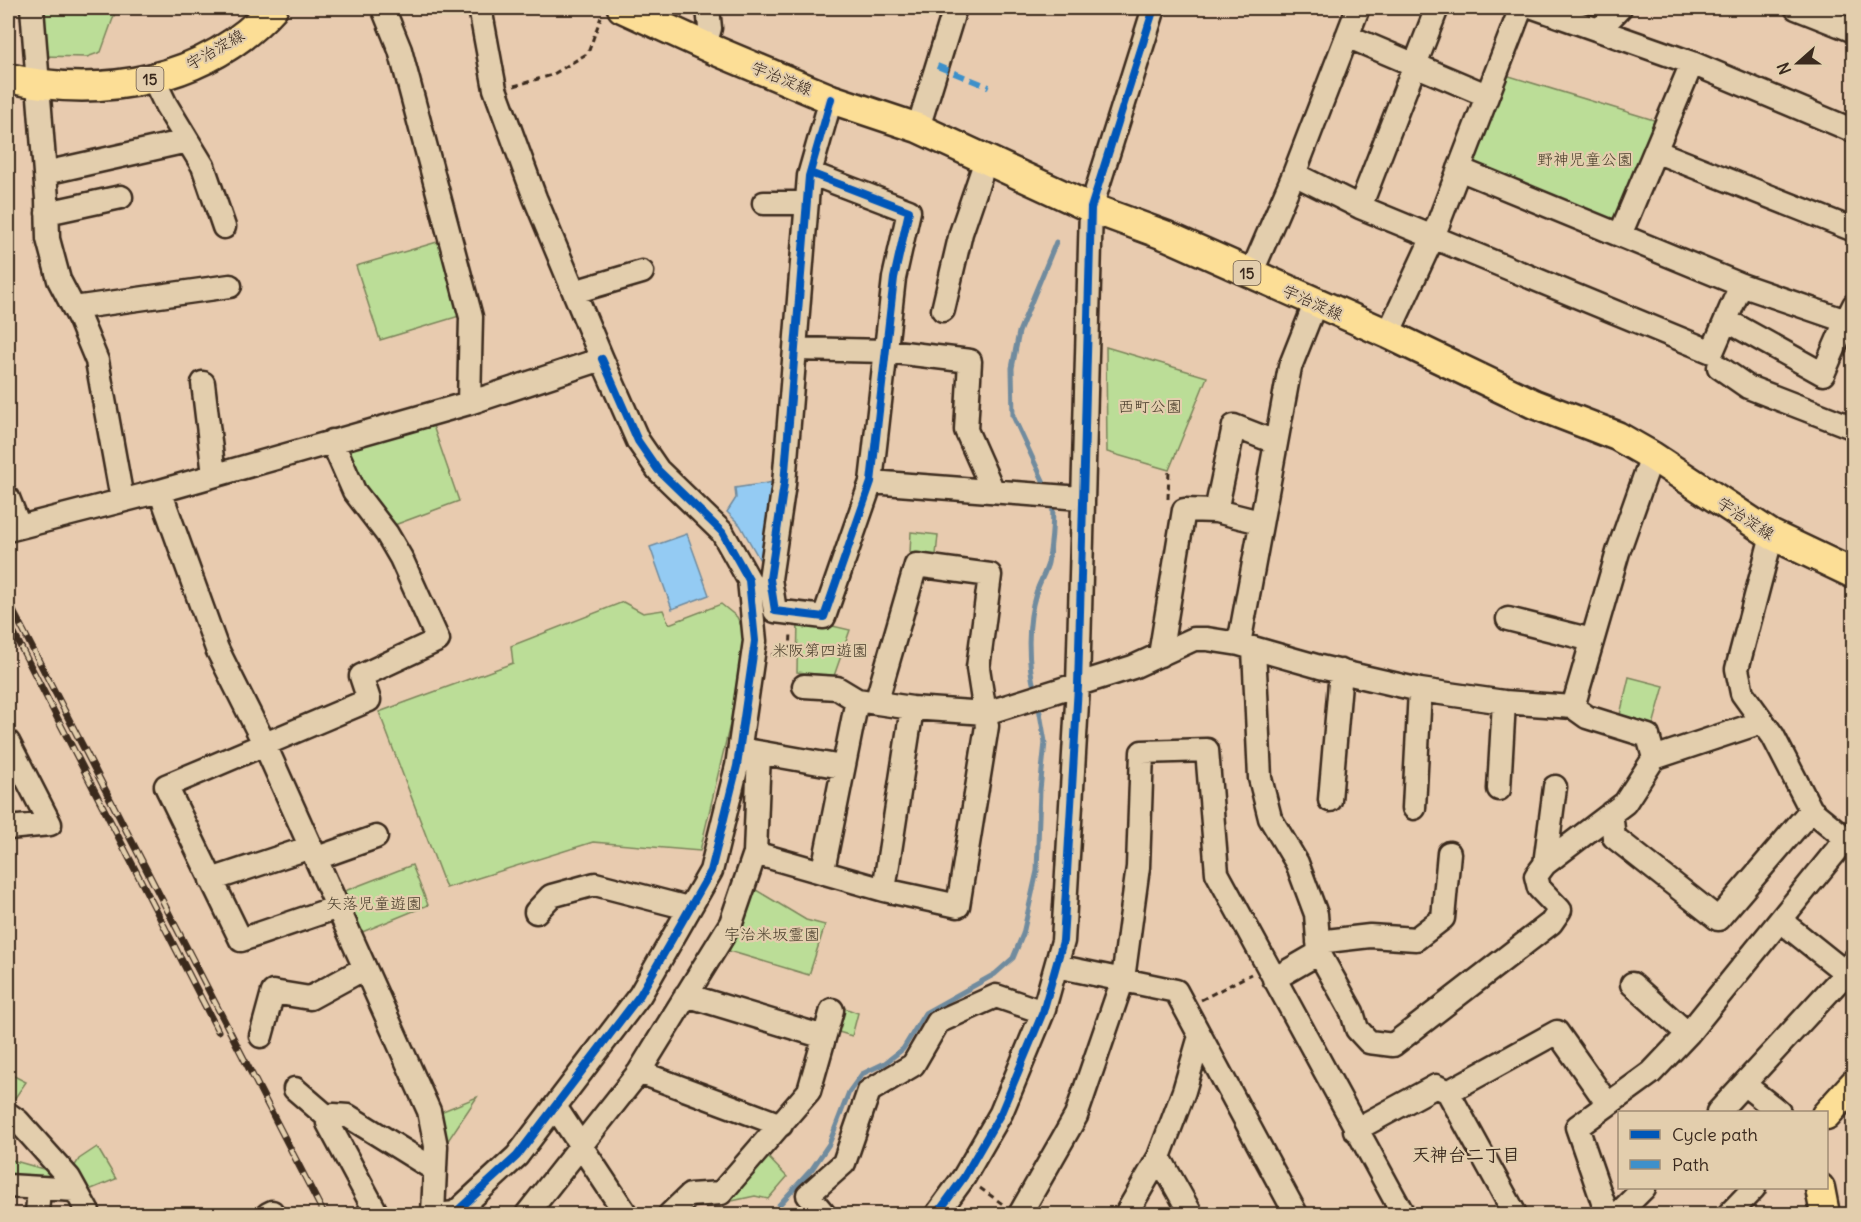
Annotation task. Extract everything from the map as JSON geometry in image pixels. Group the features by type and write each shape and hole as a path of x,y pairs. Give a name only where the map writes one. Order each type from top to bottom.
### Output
{"main road":[{"name":"宇治淀線","path":"8,78 38,84 102,87 153,78 212,54 246,32 273,8"},
{"name":"宇治淀線","path":"622,8 831,99 918,128 1091,208 1167,236 1315,304 1388,334 1534,404 1617,436 1652,456 1772,535 1854,574"},
{"path":"1828,1114 1854,1084"},
{"path":"1820,1189 1825,1215"}],"street":[{"path":"32,8 48,239 59,280 97,361 122,499"},
{"path":"383,8 400,50 471,317 469,403"},
{"path":"480,8 495,89 602,359 638,441 658,470 722,532 749,580 755,641 749,751 755,854 731,923 639,1072 526,1215"},
{"path":"705,46 710,28 708,8"},
{"path":"918,128 955,8"},
{"path":"937,1215 964,1177 1001,1113 1043,1012 1063,941 1078,686 1081,498 1091,208 1154,8"},
{"path":"1251,274 1294,174 1358,8"},
{"path":"1360,207 1437,8"},
{"path":"1388,334 1433,237 1521,8"},
{"path":"1536,8 1692,63 1854,131"},
{"path":"1599,30 1620,8"},
{"path":"1796,8 1854,31"},
{"path":"1347,36 1486,95"},
{"path":"1620,235 1692,63"},
{"path":"153,78 203,166 224,227"},
{"path":"810,173 909,211 894,278 871,482 824,617 775,611 770,579 784,484 810,173 831,99"},
{"path":"45,173 187,141"},
{"path":"1655,151 1854,230"},
{"path":"943,310 961,233 986,160"},
{"path":"1459,169 1741,285 1851,317 1823,374 1726,320"},
{"path":"1294,174 1360,207 1712,352 1741,285"},
{"path":"47,213 121,197"},
{"path":"764,203 807,203"},
{"path":"574,292 642,272"},
{"path":"74,308 230,286"},
{"path":"1315,304 1290,367 1275,442 1260,522 1247,646 1260,778 1270,818 1297,863 1316,914 1319,948 1352,1012 1357,1029 1370,1042 1394,1045 1551,923 1560,909 1539,888 1536,876 1545,864 1625,803 1654,758 1762,722"},
{"path":"795,350 887,351 970,361 966,430 993,491"},
{"path":"8,498 13,528 160,490 469,403 602,359"},
{"path":"1719,367 1748,387 1854,428"},
{"path":"203,383 214,475"},
{"path":"1216,512 1234,426 1275,442"},
{"path":"332,441 354,491 387,534 401,558 438,640 361,676 369,700 166,786 241,940 338,907"},
{"path":"1573,707 1618,552 1652,456"},
{"path":"871,482 1081,498"},
{"path":"160,490 217,649 264,743 429,1111 436,1146 434,1215"},
{"path":"1160,655 1184,510 1216,512 1260,522"},
{"path":"1607,1215 1577,1127 1651,1073 1688,1034 1849,835 1811,810 1773,736 1742,693 1737,669 1772,535"},
{"path":"755,854 823,870 884,890 958,906 987,726 978,668 990,575 916,565 842,767 823,870"},
{"path":"1508,619 1592,640"},
{"path":"804,686 837,688 866,702 986,714 1078,686 1160,655 1194,639 1247,646 1420,690 1504,702 1573,707 1587,717 1648,736 1654,758"},
{"path":"1330,800 1341,671"},
{"path":"1414,808 1420,690"},
{"path":"1498,789 1504,702"},
{"path":"884,890 912,708"},
{"path":"8,741 50,824 8,828"},
{"path":"1015,1211 1076,1116 1124,979 1138,867 1142,752 1207,750 1217,873 1402,1215"},
{"path":"749,751 842,767"},
{"path":"446,1215 455,1213 482,1191 517,1156 556,1108 640,995 711,871 749,751"},
{"path":"1545,864 1555,787"},
{"path":"1611,813 1614,837 1718,919 1811,810"},
{"path":"211,880 376,837"},
{"path":"1270,972 1319,948 1370,936 1416,939 1443,918 1449,853"},
{"path":"537,912 551,896 595,884 688,908"},
{"path":"1720,1111 1850,966 1780,921"},
{"path":"1056,966 1176,992 1296,1215"},
{"path":"261,1036 273,992 310,998 365,968"},
{"path":"1632,984 1688,1034"},
{"path":"686,995 824,1036"},
{"path":"824,1215 808,1195 844,1163 869,1091 913,1065 938,1022 996,996 1043,1012"},
{"path":"670,1215 690,1196 721,1193 809,1091 832,1010"},
{"path":"1448,1092 1557,1032 1607,1103"},
{"path":"1126,1215 1159,1157 1184,1091 1200,1036"},
{"path":"639,1072 781,1125"},
{"path":"1745,1085 1777,1111"},
{"path":"1355,1130 1436,1086 1448,1092 1515,1215"},
{"path":"295,1089 331,1120"},
{"path":"556,1108 626,1215"},
{"path":"8,1114 18,1121 69,1178 89,1215"},
{"path":"377,1215 328,1123 334,1115 348,1116 435,1170"},
{"path":"1159,1157 1191,1215"},
{"path":"8,1186 75,1190"},
{"path":"37,1215 39,1188"},
{"path":"1618,1215 1643,1189"},
{"path":"1729,1215 1754,1189"}],"path":[{"path":"504,90 552,75 588,53 604,8"},
{"path":"764,655 790,654 792,613"},
{"path":"1185,1009 1270,972"},
{"path":"964,1177 1015,1211"}],"green space":[{"path":"36,8 72,8 85,15 93,8 116,10 101,52 87,57 40,56"},
{"name":"野神児童公園","path":"1496,72 1667,124 1620,235 1459,169"},
{"path":"444,240 466,314 380,340 356,266"},
{"name":"西町公園","path":"1106,347 1207,377 1169,470 1107,452"},
{"path":"431,420 459,501 389,527 358,487 343,450"},
{"path":"911,532 938,535 936,555 910,553"},
{"path":"623,602 643,613 663,610 669,624 721,604 737,617 745,635 743,669 700,851 593,842 446,888 379,712 513,663 511,646"},
{"name":"米阪第四遊園","path":"798,618 850,630 834,676 797,672"},
{"path":"1629,677 1664,686 1652,729 1619,719"},
{"name":"矢落児童遊園","path":"412,865 428,905 355,935 337,894"},
{"name":"宇治米坂霊園","path":"756,890 806,920 825,925 809,975 729,951"},
{"path":"839,1006 858,1013 852,1036 832,1030"},
{"path":"12,1075 26,1082 10,1105 8,1103 8,1077"},
{"path":"477,1097 443,1148 438,1113"},
{"path":"97,1147 116,1179 84,1192 71,1172 79,1159"},
{"path":"765,1154 787,1177 768,1199 755,1196 727,1202"},
{"path":"8,1159 50,1171 57,1178 8,1179"}],"water":[{"path":"774,482 768,561 761,562 740,525 727,512 736,498 735,488"},
{"path":"687,534 709,595 672,609 650,547"}],"waterway":[{"path":"1047,489 1013,416 1012,368 1019,332 1056,242"},
{"path":"1035,691 1031,668 1030,629 1033,604 1048,563 1053,503"},
{"path":"782,1214 779,1205 812,1169 829,1144 849,1092 862,1074 885,1063 903,1049 925,1013 995,974 1013,958 1023,934 1037,871 1040,790 1045,742 1038,702"}],"railway":[{"path":"8,601 324,1214"},
{"path":"8,622 218,1031"}],"marked path":[{"path":"937,66 989,87"}],"cycle path":[{"path":"937,1214 964,1177 1001,1113 1043,1012 1063,941 1078,686 1091,208 1154,8"},
{"path":"810,173 909,211 894,278 871,482 824,617 775,611 770,579 784,484 809,176 831,99"},
{"path":"446,1214 455,1213 517,1156 640,995 711,871 737,766 755,641 749,580 722,532 658,470 638,441 602,359"}],"district":[{"name":"天神台二丁目","path":"1466,1154"}]}
